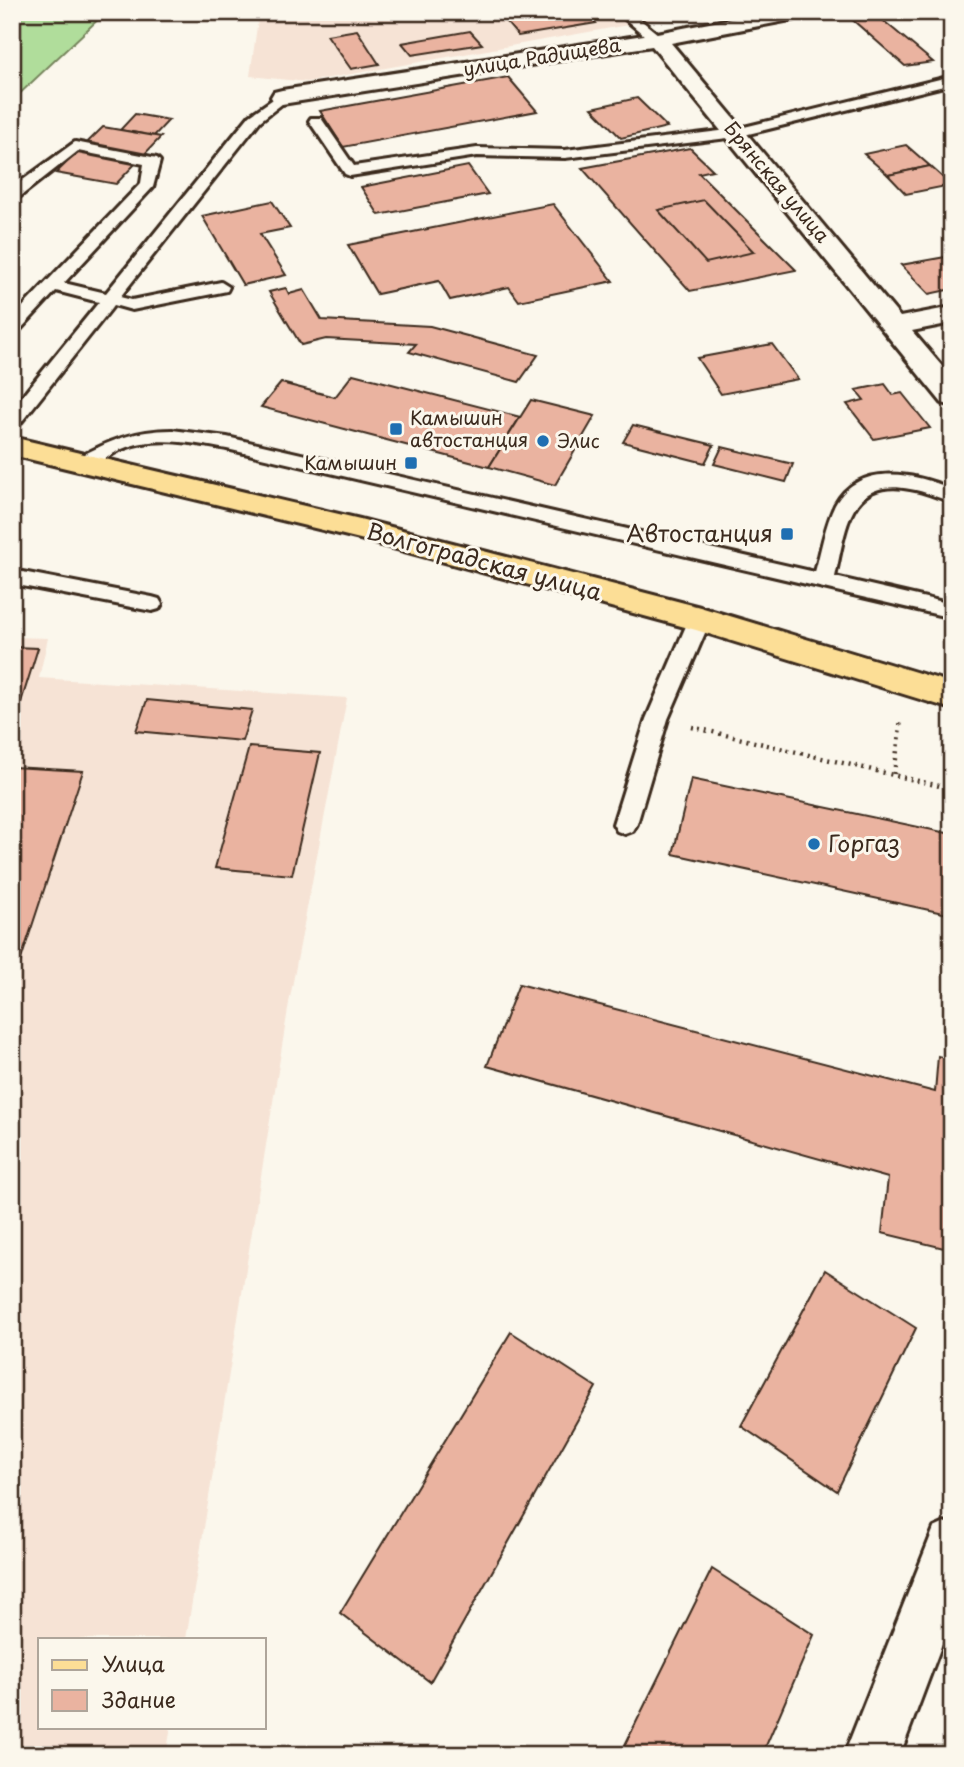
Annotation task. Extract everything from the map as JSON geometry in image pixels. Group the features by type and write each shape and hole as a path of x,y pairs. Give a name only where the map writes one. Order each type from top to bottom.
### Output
{"main road":[{"name":"Волгоградская улица","path":"12,446 360,529 700,619 952,696"}],"street":[{"name":"улица Радищева","path":"282,97 657,39 801,12"},
{"name":"Брянская улица","path":"657,39 952,397"},
{"path":"896,326 952,316"},
{"path":"872,1755 952,1546"}],"lane":[{"path":"623,12 657,39"},
{"path":"316,121 350,171 477,152 565,154 736,133 952,80"},
{"path":"12,421 255,118 282,97"},
{"path":"12,196 75,146 152,161 148,184 12,328"},
{"path":"52,285 132,305 221,287"},
{"path":"83,463 116,444 141,438 181,436 227,443 952,611"},
{"path":"823,582 846,503 865,485 891,479 930,486 952,496"},
{"path":"12,577 152,604"},
{"path":"625,824 657,719 700,619"}],"path":[{"path":"657,719 952,789"}],"shaded area":[{"path":"259,12 701,12 307,82 250,76"},
{"path":"12,637 48,638 39,678 347,698 289,1003 186,1638 38,1638 38,1728 171,1728 166,1755 12,1755"}],"green space":[{"path":"12,12 106,12 12,101"}],"building":[{"path":"558,12 586,12 596,23 518,36 506,22"},
{"path":"873,12 933,62 905,66 847,15"},
{"path":"357,30 379,64 351,69 327,35"},
{"path":"470,31 482,44 412,55 402,43"},
{"path":"508,77 537,111 343,147 320,111"},
{"path":"637,98 667,127 621,138 592,108"},
{"path":"135,114 169,120 154,136 120,130"},
{"path":"103,127 161,137 116,184 56,173"},
{"path":"906,145 930,166 888,175 864,154"},
{"path":"690,148 713,170 699,173 796,270 690,291 582,168"},
{"path":"468,166 488,194 379,215 361,187"},
{"path":"930,166 951,185 906,194 888,175"},
{"path":"704,200 754,252 706,263 658,210"},
{"path":"272,201 290,228 260,234 286,275 243,285 202,216"},
{"path":"553,204 613,281 519,301 509,287 450,300 439,281 377,294 348,245"},
{"path":"951,256 952,289 929,294 901,265"},
{"path":"286,288 289,294 304,290 322,320 430,326 538,355 519,382 409,352 416,344 326,339 301,345 269,292"},
{"path":"772,344 798,379 721,394 697,358"},
{"path":"353,374 520,417 489,467 261,407 281,383 335,397"},
{"path":"885,384 893,395 902,393 930,428 874,439 847,404 864,400 856,390"},
{"path":"531,400 595,416 555,485 489,467"},
{"path":"633,425 714,445 705,463 623,442"},
{"path":"722,447 793,464 786,482 714,464"},
{"path":"12,647 38,648 17,715 12,715"},
{"path":"147,700 252,710 242,741 136,731"},
{"path":"249,747 320,753 292,875 215,868"},
{"path":"12,767 83,771 12,987"},
{"name":"Горгаз","path":"691,779 952,834 952,915 673,854"},
{"path":"519,984 935,1092 938,1056 952,1060 952,1250 882,1233 888,1178 487,1066"},
{"path":"825,1270 916,1328 837,1491 741,1426"},
{"path":"511,1332 596,1387 430,1682 340,1613"},
{"path":"712,1569 814,1635 762,1755 620,1755"}],"place":[{"name":"Камышин автостанция","path":"396,429"},
{"name":"Элис","path":"543,441"},
{"name":"Камышин","path":"411,463"},
{"name":"Автостанция","path":"787,534"},
{"name":"Горгаз","path":"814,844"}]}
